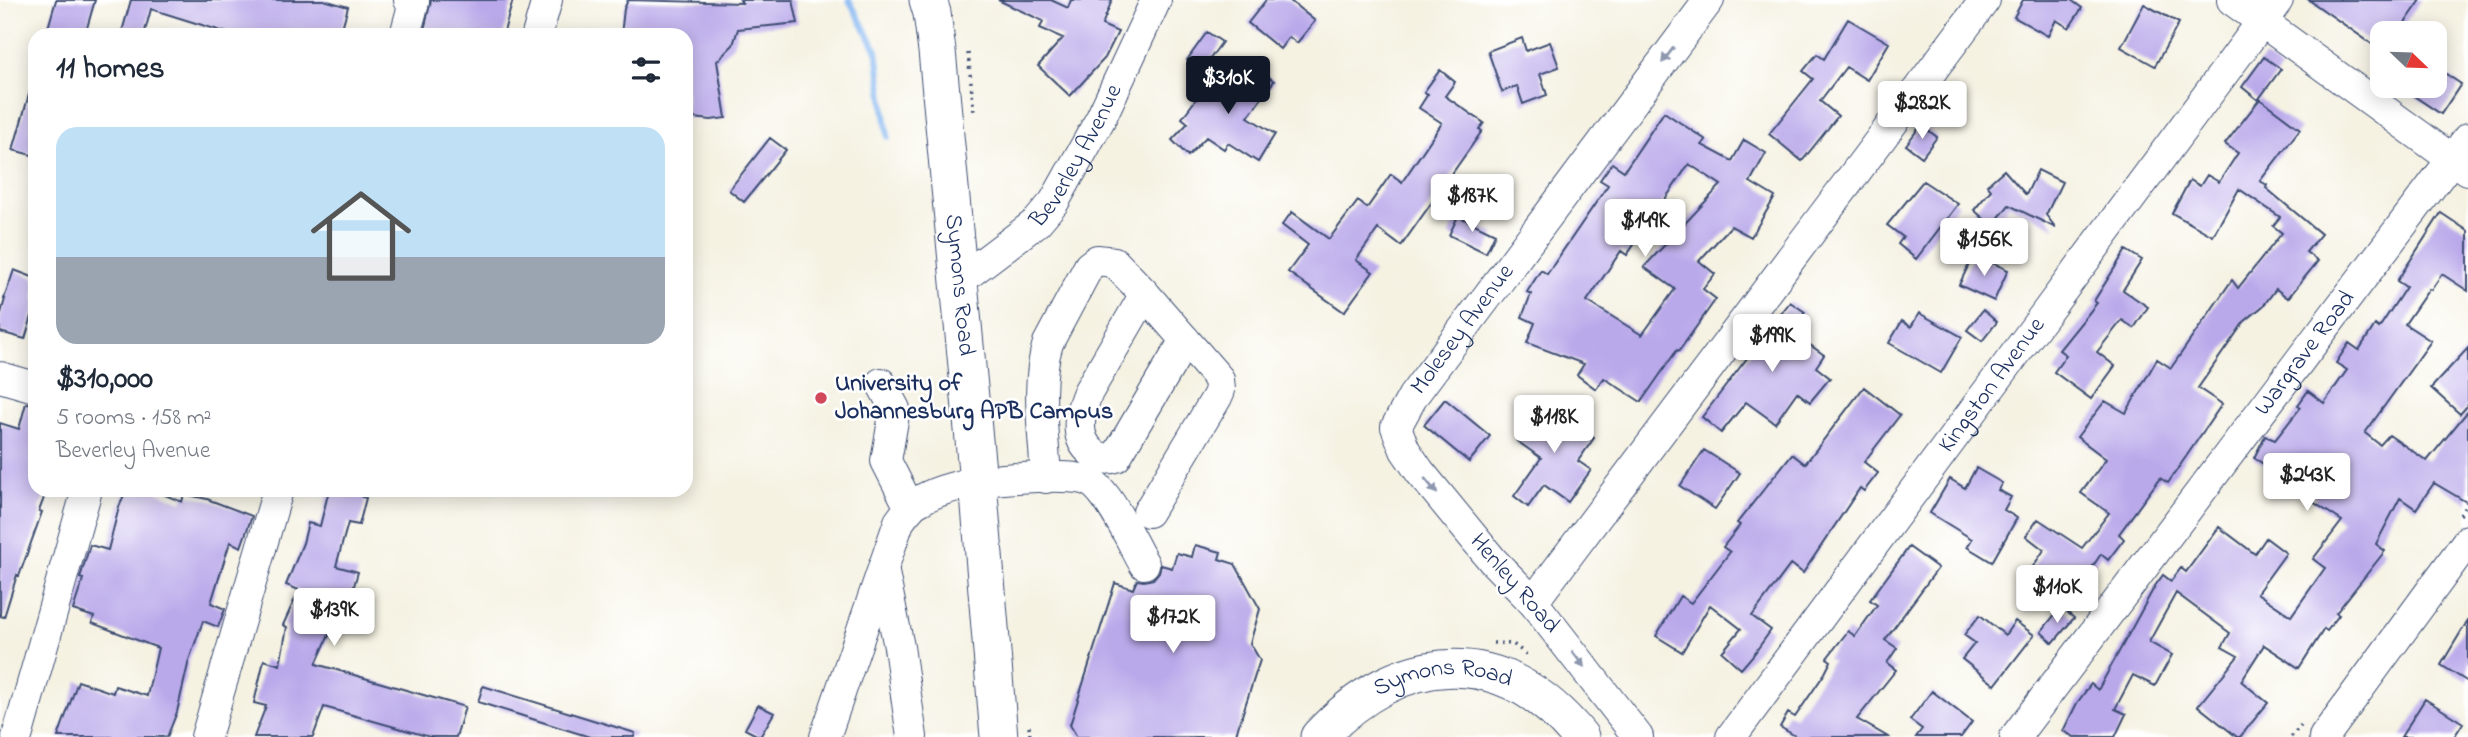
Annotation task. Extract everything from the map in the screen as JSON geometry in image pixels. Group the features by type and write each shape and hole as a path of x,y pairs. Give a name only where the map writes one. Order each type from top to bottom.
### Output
{"main road":[{"name":"Symons Road","path":"928,0 937,51 999,737"},
{"name":"Symons Road","path":"1320,737 1351,707 1376,689 1430,669 1468,669 1507,680 1542,701 1580,733"}],"street":[{"path":"407,28 414,2 409,0"},
{"path":"539,28 547,0"},
{"name":"Beverley Avenue","path":"959,281 1037,222 1054,202 1101,118 1156,0"},
{"name":"Molesey Avenue","path":"1396,427 1413,396 1709,0"},
{"path":"1533,601 1985,0"},
{"path":"2232,0 2270,11 2463,156"},
{"name":"Kingston Avenue","path":"1731,737 2270,11"},
{"name":"Wargrave Road","path":"2015,737 2463,156"},
{"path":"1046,478 1041,379 1048,344 1089,266 1097,260 1114,262 1145,293 1219,379 1220,390 1148,512"},
{"path":"1145,293 1081,409 1081,438 1085,447 1098,457 1115,457 1185,340"},
{"path":"0,377 28,385"},
{"path":"881,383 895,409 886,461 910,508"},
{"name":"Henley Road","path":"1396,427 1405,450 1420,472 1493,561 1533,601 1638,737"},
{"path":"825,737 899,522 914,503 936,492 978,482 1084,478 1094,483 1104,495 1144,564"},
{"path":"18,737 85,497"},
{"path":"206,737 276,497"},
{"path":"2323,737 2468,540"},
{"path":"883,566 899,647 912,737"}],"building":[{"path":"56,0 95,0 87,28 48,28"},
{"path":"131,0 324,0 348,7 342,28 212,28 151,9 146,28 123,28"},
{"path":"431,0 513,0 505,28 425,28"},
{"path":"628,0 742,3 740,0 793,0 798,23 738,29 733,45 717,61 726,118 711,120 693,118 693,28 622,28"},
{"path":"998,0 1051,0 1068,8 1071,0 1112,0 1102,25 1118,32 1105,58 1070,96 1038,66 1063,38 1040,28 1043,21"},
{"path":"1266,0 1289,0 1315,21 1297,43 1289,37 1280,49 1248,23"},
{"path":"2023,0 2071,0 2082,8 2069,28 2056,20 2048,36 2014,17"},
{"path":"2309,0 2421,0 2406,21 2370,21 2370,43"},
{"path":"2144,4 2179,23 2155,66 2121,47"},
{"path":"1848,19 1889,43 1867,80 1846,67 1820,101 1838,116 1802,161 1769,134 1813,79 1803,71 1817,54 1824,59"},
{"path":"1207,32 1222,42 1202,70 1187,60"},
{"path":"1522,38 1526,51 1550,42 1559,67 1540,74 1547,95 1523,104 1517,86 1502,92 1488,51"},
{"path":"2264,57 2281,69 2258,100 2242,87"},
{"path":"1257,68 1274,81 1248,117 1275,134 1258,162 1228,143 1224,149 1206,137 1188,156 1172,140 1188,123 1182,118 1218,70 1242,88"},
{"path":"1440,70 1455,82 1445,96 1484,123 1479,129 1482,131 1401,246 1378,229 1356,260 1373,272 1344,312 1288,272 1308,245 1282,225 1292,212 1329,239 1358,201 1367,208 1391,174 1402,182 1442,123 1419,108 1428,94 1424,92"},
{"path":"2447,75 2461,84 2441,114 2417,98 2447,98"},
{"path":"28,98 28,154 13,150"},
{"path":"2260,99 2300,129 2260,181 2321,234 2306,252 2318,261 2288,298 2276,289 2263,306 2244,322 2198,388 2222,404 2168,483 2160,478 2119,534 2124,539 2108,560 2101,554 2067,605 2026,577 2044,550 2026,536 2038,519 2082,548 2109,513 2081,493 2106,459 2077,437 2105,401 2126,413 2157,359 2171,368 2232,280 2238,288 2282,233 2273,226 2280,217 2239,189 2213,236 2172,213 2190,180 2200,186 2207,175 2219,182 2238,153 2225,144"},
{"path":"1664,112 1706,140 1702,145 1732,161 1744,140 1766,153 1750,182 1775,197 1751,237 1731,226 1699,261 1715,274 1703,289 1716,299 1641,402 1604,378 1596,389 1577,375 1584,364 1527,343 1535,323 1522,317 1531,294 1527,292 1541,270 1547,274 1608,185 1600,180 1612,163 1624,171","holes":["1689,164 1721,185 1644,267 1675,289 1642,335 1587,301 1621,251 1627,255"]},
{"path":"1921,125 1937,137 1922,157 1906,145"},
{"path":"770,138 786,150 744,202 729,190"},
{"path":"2004,170 2026,195 2038,170 2062,182 2046,215 2056,228 2009,205 1992,226 1974,210 1991,190 1987,185"},
{"path":"1923,181 1958,204 1916,259 1898,244 1903,237 1887,225"},
{"path":"2441,213 2468,231 2468,291 2442,274 2431,290 2429,289 2405,324 2431,341 2365,433 2380,445 2389,435 2427,461 2468,411 2468,503 2434,483 2416,509 2400,498 2376,544 2385,551 2336,613 2339,615 2327,631 2324,629 2299,668 2264,645 2241,681 2268,703 2240,737 2198,706 2238,656 2222,647 2230,633 2176,593 2149,642 2172,655 2155,686 2133,675 2115,709 2126,714 2115,737 2074,737 2063,731 2077,703 2091,684 2098,690 2163,575 2171,581 2181,568 2186,572 2219,527 2255,554 2266,538 2286,553 2257,593 2291,616 2325,568 2313,559 2342,521 2313,502 2316,497 2254,458 2265,436 2275,440 2301,407 2298,405 2308,391 2324,403 2347,370 2336,363 2349,343 2359,350 2375,325 2379,328 2406,287 2397,281"},
{"path":"1458,216 1495,234 1486,253 1449,235"},
{"path":"2126,250 2142,260 2123,290 2148,307 2134,328 2122,320 2097,352 2115,366 2091,399 2054,372 2066,355 2059,350 2097,303 2094,301"},
{"path":"1974,254 2008,270 1994,301 1959,285"},
{"path":"14,270 28,275 28,329 25,339 0,332 4,299"},
{"path":"1790,302 1805,312 1792,332 1824,355 1816,367 1830,378 1810,402 1797,392 1775,423 1746,402 1721,433 1702,417"},
{"path":"1983,310 1997,322 1982,341 1967,330"},
{"path":"1919,313 1962,337 1941,373 1889,343 1902,321 1911,327"},
{"path":"2468,348 2468,405 2460,414 2431,388"},
{"path":"1864,387 1900,415 1864,462 1878,473 1864,491 1860,488 1803,573 1791,564 1752,616 1771,630 1754,654 1741,669 1722,652 1741,629 1710,605 1682,652 1656,636 1680,596 1691,603 1730,552 1723,547 1740,525 1737,523 1792,454 1805,464"},
{"path":"1445,399 1490,436 1469,462 1424,425"},
{"path":"1546,401 1594,438 1578,461 1591,470 1568,502 1544,485 1528,507 1514,496 1541,458 1517,441"},
{"path":"28,403 28,497 44,497 39,511 42,512 4,617 0,616 0,423 19,429"},
{"path":"1704,450 1740,473 1715,509 1680,486"},
{"path":"1976,468 2002,483 1998,490 2011,497 2004,510 2017,518 1992,562 1967,547 1972,539 1930,513 1950,479 1965,488"},
{"path":"123,497 170,497 182,502 183,497 198,497 252,516 241,547 230,542 211,603 225,609 218,627 203,621 189,660 177,712 167,737 58,737 78,681 113,693 115,686 147,696 158,648 92,623 94,617 73,610 90,545 108,550"},
{"path":"327,497 366,498 359,525 348,523 336,566 358,572 347,610 341,608 316,664 465,707 456,737 430,737 324,707 313,737 254,737 266,706 254,703 264,660 280,665 287,627 283,625 299,590 286,585 308,523 320,526"},
{"path":"1195,545 1221,552 1219,559 1235,564 1260,609 1250,643 1260,660 1235,737 1077,737 1070,725 1115,583 1133,589 1137,580 1153,579 1161,565 1172,568 1177,553 1192,557"},
{"path":"1909,547 1938,568 1885,640 1897,648 1887,663 1896,670 1857,719 1888,737 1797,737 1780,727 1788,713 1795,717 1825,673 1831,661 1827,658 1848,631 1855,636 1877,605 1870,600"},
{"path":"2061,607 2074,618 2053,643 2041,632"},
{"path":"1980,615 2005,635 2015,621 2034,635 1995,685 1962,659 1975,643 1964,635"},
{"path":"2468,620 2468,682 2441,665"},
{"path":"483,686 635,733 634,737 590,737 478,702"},
{"path":"1932,691 1972,722 1961,737 1916,737 1922,729 1910,720"},
{"path":"2425,699 2463,723 2454,737 2401,737"},
{"path":"758,705 774,713 760,737 745,729"}],"waterway":[{"path":"849,0 877,51 888,137"}],"place":[{"name":"University of Johannesburg APB Campus","path":"821,398"}]}
